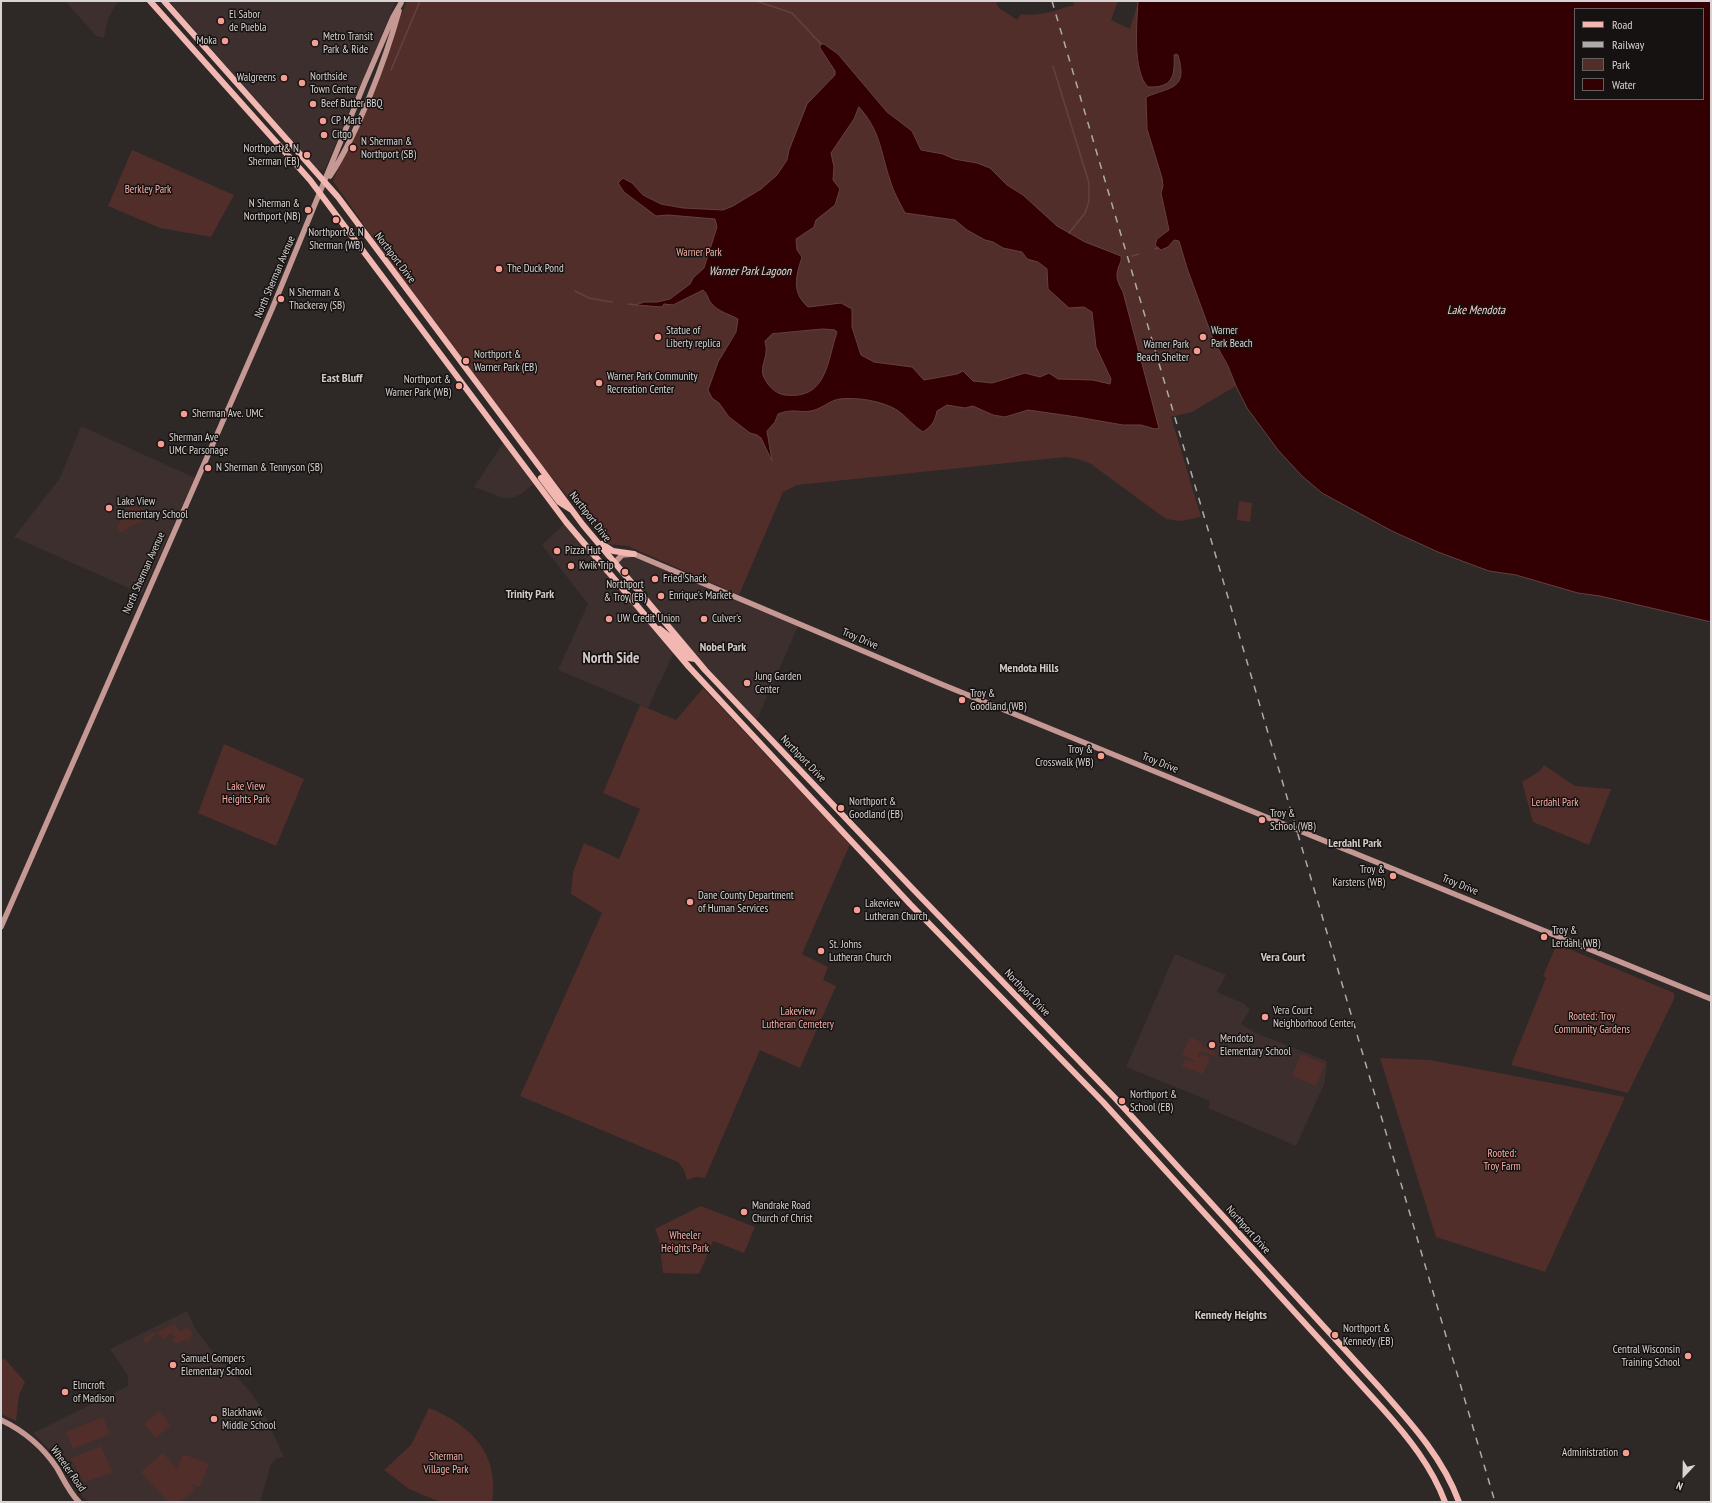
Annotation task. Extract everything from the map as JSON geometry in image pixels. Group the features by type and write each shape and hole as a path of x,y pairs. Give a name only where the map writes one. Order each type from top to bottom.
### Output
{"main road":[{"name":"Northport Drive","path":"150,1 320,194 566,522 689,667 846,837 1108,1108 1383,1410 1406,1436 1424,1462 1445,1500"},
{"name":"Northport Drive","path":"164,1 325,182 350,213 571,510 613,563 695,659 911,887 1114,1097 1380,1388 1411,1423 1433,1452 1459,1502"},
{"path":"218,77 238,84"},
{"path":"541,478 559,502 571,510"},
{"path":"583,525 608,550 634,554"},
{"path":"652,623 670,637 689,658 695,659"}],"street":[{"name":"North Sherman Avenue","path":"1,928 246,370 325,182 343,155 362,112 379,71 402,2"},
{"path":"607,571 613,563 624,554 634,554"},
{"name":"Troy Drive","path":"634,554 948,687 1711,999"},
{"name":"Wheeler Road","path":"1,1420 22,1432 39,1446 56,1467 79,1502"}],"shaded area":[{"path":"65,1 118,1 108,19 104,38 96,36"},
{"name":"Northside Town Center","path":"169,1 396,1 325,169 317,169"},
{"name":"Lake View Elementary School","path":"81,426 195,478 142,594 14,537 60,478"},
{"path":"505,440 536,482 521,494 512,498 503,498 474,487"},
{"path":"566,522 675,650 648,708 558,670 588,604 542,545"},
{"path":"626,554 799,624 755,724 613,563"},
{"name":"Mendota Elementary School","path":"1175,954 1226,975 1217,992 1245,1004 1250,1010 1241,1024 1256,1033 1327,1061 1325,1082 1296,1146 1208,1108 1210,1101 1126,1067"},
{"path":"187,1311 195,1328 209,1347 248,1389 261,1407 284,1457 276,1459 271,1464 260,1502 89,1502 82,1496 54,1454 33,1433 128,1386 128,1376 110,1349"}],"green space":[{"name":"Warner Park","path":"407,1 996,1 998,7 1017,20 1021,14 1035,15 1048,12 1074,5 1073,1 1118,1 1111,20 1130,29 1138,2 1137,46 1138,59 1143,80 1148,87 1163,85 1174,55 1176,54 1178,55 1181,69 1179,80 1173,88 1159,94 1146,97 1147,129 1162,178 1163,186 1161,193 1169,230 1157,239 1168,247 1174,240 1179,241 1187,268 1213,339 1228,366 1236,386 1192,412 1171,417 1201,517 1181,521 1166,519 1091,464 1078,459 1065,457 797,485 783,492 739,595 628,546 608,544 536,459 398,273 333,181"},
{"name":"Berkley Park","path":"132,150 234,195 211,237 160,228 108,206"},
{"path":"1239,501 1252,503 1250,522 1237,520"},
{"path":"133,505 145,512 143,521 130,526 123,532 120,532 117,527 122,519 121,514 128,507"},
{"name":"Lakeview Lutheran Cemetery","path":"703,688 850,844 802,954 828,967 823,980 836,986 800,1068 760,1050 705,1178 696,1177 687,1180 684,1170 678,1162 520,1096 602,913 571,894 573,872 584,843 619,859 640,809 603,793 640,705 676,720"},
{"name":"Lake View Heights Park","path":"224,744 304,779 276,846 198,813"},
{"name":"Lerdahl Park","path":"1544,765 1575,786 1611,789 1589,845 1533,822 1522,782 1540,771"},
{"name":"Rooted: Troy Community Gardens","path":"1557,944 1674,993 1674,999 1628,1093 1511,1065 1546,978 1543,976"},
{"path":"1190,1037 1203,1043 1202,1046 1216,1052 1214,1056 1200,1051 1198,1056 1200,1057 1202,1054 1210,1058 1203,1074 1181,1066 1186,1059 1195,1061 1182,1055"},
{"path":"1301,1054 1325,1064 1316,1086 1292,1076"},
{"name":"Rooted: Troy Farm","path":"1380,1058 1430,1060 1625,1097 1545,1272 1436,1237"},
{"name":"Wheeler Heights Park","path":"701,1206 755,1227 744,1253 713,1241 699,1274 663,1273 659,1239 655,1229"},
{"path":"174,1324 181,1332 187,1327 192,1332 191,1338 188,1341 182,1340 179,1344 172,1341 175,1337 171,1333 163,1339 157,1333 146,1344 143,1338"},
{"path":"5,1359 25,1382 19,1395 16,1421 1,1414 1,1360"},
{"name":"Sherman Village Park","path":"429,1408 458,1423 479,1443 487,1456 491,1469 493,1485 492,1502 440,1502 409,1489 384,1470 411,1445"},
{"path":"159,1411 171,1425 156,1438 144,1424"},
{"path":"103,1417 110,1434 73,1449 66,1432"},
{"path":"101,1446 113,1473 84,1482 71,1458"},
{"path":"163,1453 177,1469 183,1454 209,1464 200,1487 191,1484 195,1489 180,1502 168,1502 141,1472"}],"water":[{"name":"Lake Mendota","path":"1138,1 1711,1 1711,622 1600,596 1578,593 1516,575 1489,571 1438,552 1392,531 1322,493 1302,476 1278,450 1247,408 1228,366 1213,339 1187,268 1179,241 1174,240 1168,247 1161,250 1155,245 1157,239 1169,230 1161,193 1163,186 1162,178 1147,129 1146,97 1176,85 1181,75 1181,66 1178,55 1174,55 1174,69 1171,79 1163,85 1148,87 1143,80 1140,70 1137,34"},
{"name":"Warner Park Lagoon","path":"821,44 824,44 838,54 887,112 912,131 921,150 943,154 954,159 977,163 990,168 1007,185 1023,195 1057,226 1085,242 1121,256 1117,278 1123,292 1159,428 1155,429 1141,425 1123,425 1028,410 1005,417 993,415 973,406 965,408 947,405 937,411 933,423 923,432 897,410 884,404 862,399 840,399 811,411 788,411 778,414 775,422 767,431 772,461 761,438 750,433 729,417 719,403 712,398 708,390 718,362 736,332 738,319 715,307 703,290 673,305 664,304 662,307 636,305 644,302 657,302 670,299 690,284 693,278 704,268 717,227 715,219 668,215 656,216 624,192 618,183 623,178 632,183 643,195 661,204 683,208 723,210 733,206 761,189 777,175 787,160 789,150 807,104 835,75 835,71 820,48","holes":["859,107 876,133 891,184 905,213 955,220 967,230 985,240 993,242 1003,248 1022,252 1027,259 1038,262 1047,269 1048,289 1069,308 1084,307 1092,312 1096,347 1111,379 1110,384 1093,380 1058,379 1049,373 1040,377 1025,373 992,383 973,381 963,371 957,374 924,380 912,367 874,362 861,355 852,327 852,309 841,303 808,307 799,296 797,290 797,277 802,257 797,250 796,239 814,227 816,220 835,205 840,189 833,180 834,167 831,153 854,119","823,329 835,330 837,332 823,377 817,385 809,391 799,395 785,395 774,391 766,382 763,375 766,350 765,341 772,334"]}],"waterway":[{"path":"391,70 420,1"},
{"path":"756,1 792,13 821,44"},
{"path":"1053,66 1089,183 1089,201 1085,213 1069,233"},
{"path":"1132,256 1139,254"},
{"path":"575,291 589,298 612,302"},
{"path":"628,304 636,305"}],"railway":[{"path":"1052,1 1495,1502"}],"place":[{"name":"El Sabor de Puebla","path":"221,21"},
{"name":"Moka","path":"225,41"},
{"name":"Metro Transit Park & Ride","path":"315,43"},
{"name":"Walgreens","path":"284,78"},
{"name":"Northside Town Center","path":"302,83"},
{"name":"Beef Butter BBQ","path":"313,104"},
{"name":"CP Mart","path":"323,121"},
{"name":"Citgo","path":"324,135"},
{"name":"N Sherman & Northport (SB)","path":"353,148"},
{"name":"Northport & N Sherman (EB)","path":"307,155"},
{"name":"N Sherman & Northport (NB)","path":"308,210"},
{"name":"Northport & N Sherman (WB)","path":"336,220"},
{"name":"The Duck Pond","path":"499,269"},
{"name":"N Sherman & Thackeray (SB)","path":"281,299"},
{"name":"Statue of Liberty replica","path":"658,337"},
{"name":"Warner Park Beach","path":"1203,337"},
{"name":"Warner Park Beach Shelter","path":"1197,351"},
{"name":"Northport & Warner Park (EB)","path":"466,361"},
{"name":"Warner Park Community Recreation Center","path":"599,383"},
{"name":"Northport & Warner Park (WB)","path":"459,386"},
{"name":"Sherman Ave. UMC","path":"184,414"},
{"name":"Sherman Ave UMC Parsonage","path":"161,444"},
{"name":"N Sherman & Tennyson (SB)","path":"208,468"},
{"name":"Lake View Elementary School","path":"109,508"},
{"name":"Pizza Hut","path":"557,551"},
{"name":"Kwik Trip","path":"571,566"},
{"name":"Northport & Troy (EB)","path":"625,572"},
{"name":"Fried Shack","path":"655,579"},
{"name":"Enrique's Market","path":"661,596"},
{"name":"UW Credit Union","path":"609,619"},
{"name":"Culver's","path":"704,619"},
{"name":"Jung Garden Center","path":"747,683"},
{"name":"Troy & Goodland (WB)","path":"962,700"},
{"name":"Troy & Crosswalk (WB)","path":"1101,756"},
{"name":"Northport & Goodland (EB)","path":"841,808"},
{"name":"Troy & School (WB)","path":"1262,820"},
{"name":"Troy & Karstens (WB)","path":"1393,876"},
{"name":"Dane County Department of Human Services","path":"690,902"},
{"name":"Lakeview Lutheran Church","path":"857,910"},
{"name":"Troy & Lerdahl (WB)","path":"1544,937"},
{"name":"St. Johns Lutheran Church","path":"821,951"},
{"name":"Vera Court Neighborhood Center","path":"1265,1017"},
{"name":"Mendota Elementary School","path":"1212,1045"},
{"name":"Northport & School (EB)","path":"1122,1101"},
{"name":"Mandrake Road Church of Christ","path":"744,1212"},
{"name":"Northport & Kennedy (EB)","path":"1335,1335"},
{"name":"Central Wisconsin Training School","path":"1688,1356"},
{"name":"Samuel Gompers Elementary School","path":"173,1365"},
{"name":"Elmcroft of Madison","path":"65,1392"},
{"name":"Blackhawk Middle School","path":"214,1419"},
{"name":"Administration","path":"1626,1453"}],"district":[{"name":"East Bluff","path":"342,379"},
{"name":"Trinity Park","path":"530,595"},
{"name":"Nobel Park","path":"723,648"},
{"name":"North Side","path":"611,659"},
{"name":"Mendota Hills","path":"1029,669"},
{"name":"Lerdahl Park","path":"1355,844"},
{"name":"Vera Court","path":"1283,958"},
{"name":"Kennedy Heights","path":"1231,1316"}]}
